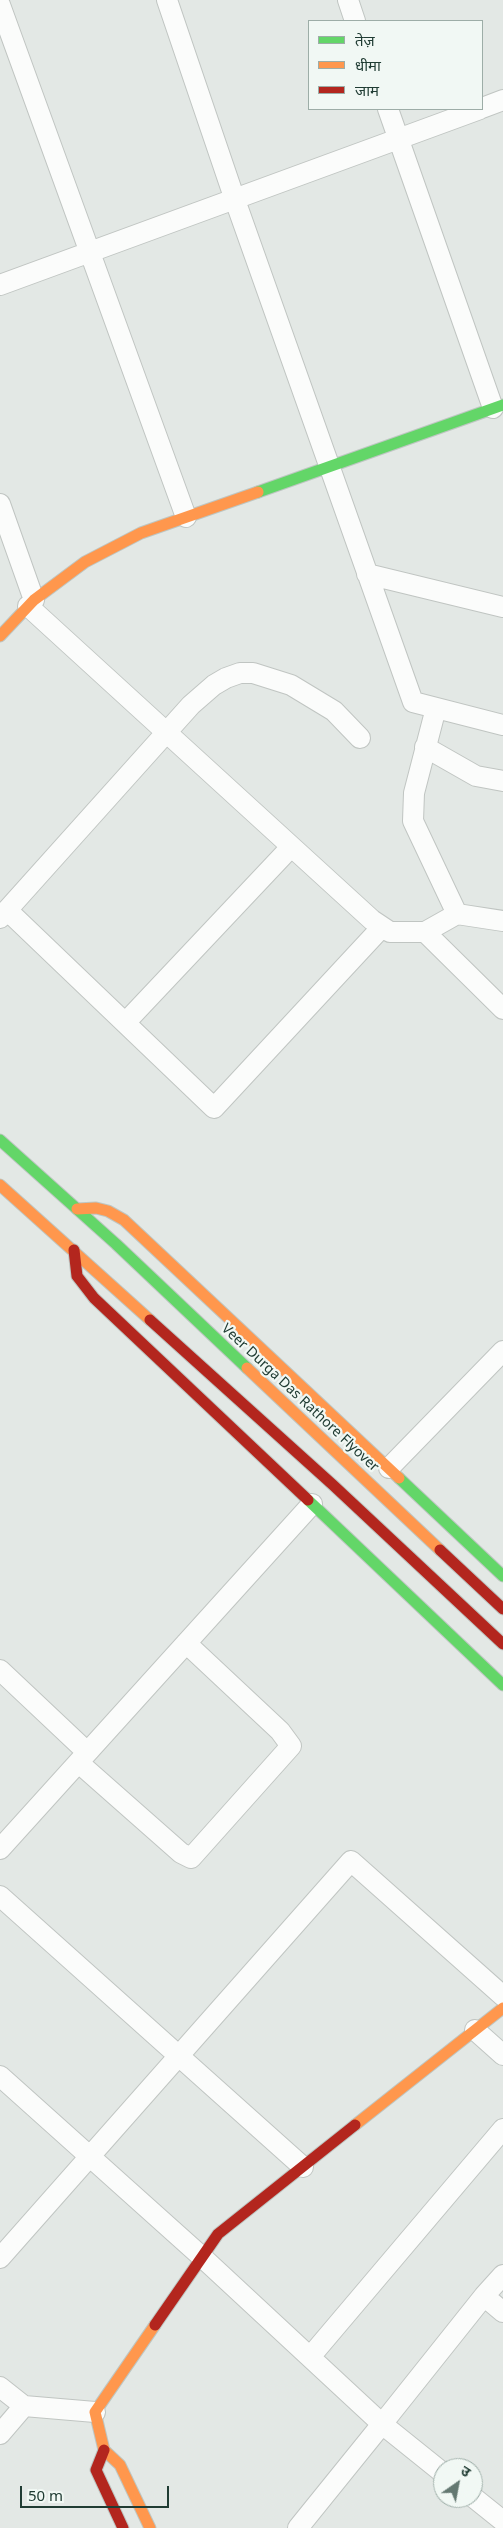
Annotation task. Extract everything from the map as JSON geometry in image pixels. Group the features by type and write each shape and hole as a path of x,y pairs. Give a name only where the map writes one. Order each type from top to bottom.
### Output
{"street":[{"path":"167,0 235,200 413,702 503,725"},
{"path":"348,0 356,20"},
{"path":"0,6 88,253 186,517"},
{"path":"483,107 503,100"},
{"path":"0,636 31,603 85,562 141,533 498,407 388,110"},
{"path":"0,285 476,110"},
{"path":"0,504 4,526 31,603 167,733 291,847 382,927 390,932 425,932 457,914 503,921"},
{"path":"367,574 503,607"},
{"path":"360,738 334,710 291,685 253,673 240,673 214,685 191,705 3,914 125,1024 214,1108 382,927"},
{"path":"436,708 414,793 414,821 457,914"},
{"path":"425,747 476,776 503,781"},
{"path":"125,1024 291,847"},
{"path":"425,932 503,1009"},
{"name":"Veer Durga Das Rathore Flyover","path":"0,1140 116,1244 503,1609"},
{"path":"0,1184 503,1644"},
{"path":"77,1210 96,1208 108,1211 124,1220 503,1576"},
{"path":"74,1250 78,1276 94,1298 503,1685"},
{"path":"390,1468 503,1351"},
{"path":"0,1849 312,1504"},
{"path":"0,1670 83,1757 181,1853 191,1858 291,1746 280,1731 186,1643"},
{"path":"0,2258 176,2055 350,1861 503,1996"},
{"path":"0,1896 176,2055 303,2166"},
{"path":"150,2528 120,2465 104,2450 95,2412 218,2234 503,2008"},
{"path":"475,2030 503,2055"},
{"path":"0,2077 202,2257 382,2424 433,2465"},
{"path":"310,2357 503,2129"},
{"path":"298,2528 484,2296 503,2275"},
{"path":"484,2296 503,2312"},
{"path":"0,2387 24,2406 95,2412"},
{"path":"0,2434 24,2406"},
{"path":"104,2450 96,2470 123,2528"},
{"path":"483,2505 503,2521"}],"traffic: fast":[{"path":"258,492 503,405"},
{"path":"0,1140 116,1244 247,1368"},
{"path":"399,1478 503,1576"},
{"path":"308,1500 503,1685"}],"traffic: slow":[{"path":"0,636 34,600 85,562 141,533 258,492"},
{"path":"0,1185 150,1320"},
{"path":"77,1209 96,1208 108,1211 124,1220 399,1478"},
{"path":"247,1368 440,1550"},
{"path":"355,2125 503,2008"},
{"path":"150,2528 120,2465 104,2450 95,2412 155,2325"}],"traffic: jam":[{"path":"74,1250 77,1276 94,1298 308,1500"},
{"path":"150,1320 333,1485 503,1644"},
{"path":"440,1550 503,1609"},
{"path":"155,2325 218,2234 355,2125"},
{"path":"104,2450 96,2470 123,2528"}]}
